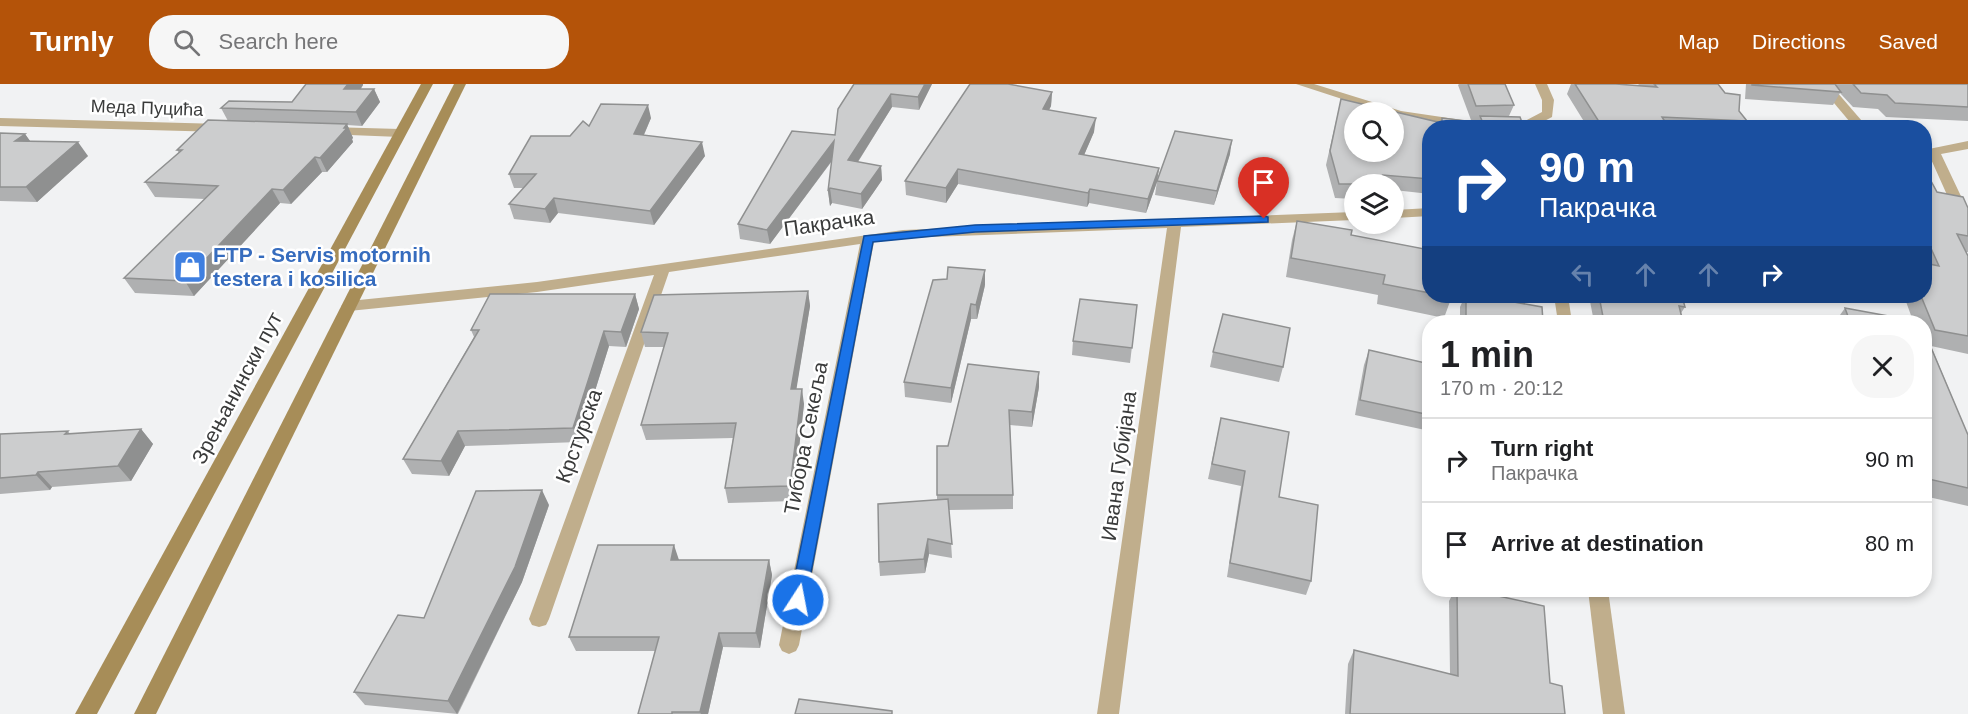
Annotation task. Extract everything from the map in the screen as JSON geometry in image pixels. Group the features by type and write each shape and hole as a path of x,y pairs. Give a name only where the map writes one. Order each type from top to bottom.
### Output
{"main road":[{"name":"Зрењанински пут","path":"86,714 427,84"},
{"path":"146,714 460,84"}],"street":[{"path":"1302,84 1339,90 1399,114 1438,120"},
{"path":"1536,120 1548,114 1548,100 1541,84"},
{"path":"1824,84 1855,120"},
{"name":"Меда Пуцића","path":"0,122 235,129"},
{"path":"318,131 400,133"},
{"path":"1932,152 1968,145"},
{"path":"1932,159 1968,226"},
{"path":"1404,213 1422,212"},
{"name":"Пакрачка","path":"349,306 507,291 868,239 975,229 1344,216"},
{"name":"Ивана Губијана","path":"1108,714 1175,223"},
{"name":"Тибора Секеља","path":"789,645 868,239"},
{"name":"Крстурска","path":"538,619 663,269"},
{"path":"1599,597 1614,714"}],"building":[{"path":"306,84 348,84 344,89 374,89 356,112 221,108 229,101 292,102"},
{"path":"854,84 925,84 918,97 891,94 848,160 881,166 861,194 830,188 828,191 834,141 767,230 738,224 792,131 835,135 838,109"},
{"path":"970,84 1008,84 1052,92 1043,109 1096,118 1079,154 1159,168 1148,199 1090,189 1088,193 958,169 946,188 905,181"},
{"path":"1468,84 1505,84 1514,105 1476,106"},
{"path":"1575,84 1657,87 1654,84 1718,84 1725,93 1740,95 1739,111 1746,120 1662,117 1664,120 1598,120"},
{"path":"1835,84 1841,92 1752,85"},
{"path":"1853,84 1968,84 1968,107 1895,103 1887,95 1861,93"},
{"path":"1341,99 1354,102 1344,102 1344,162 1404,162 1404,114 1429,120 1422,120 1422,178 1404,177 1404,174 1344,174 1344,184 1339,184 1330,151"},
{"path":"601,104 648,105 634,134 702,142 650,211 554,198 545,209 509,204 536,174 509,174 531,136 570,136 583,121 589,126"},
{"path":"1480,116 1520,117 1521,120 1482,120"},
{"path":"208,120 347,124 344,128 347,128 320,158 315,157 283,190 272,189 185,281 124,278 218,186 145,182 182,150 177,150"},
{"path":"1175,131 1232,140 1217,191 1157,181"},
{"path":"0,133 25,134 15,141 78,142 26,187 0,187"},
{"path":"1932,183 1937,192 1963,197 1968,208 1968,236 1957,234 1968,256 1968,336 1935,330 1932,315 1929,315 1924,303 1932,303 1932,265 1939,266 1932,251"},
{"path":"1297,221 1344,229 1344,234 1422,248 1422,291 1383,284 1385,275 1291,258"},
{"path":"948,267 985,270 976,305 971,304 951,388 904,382 933,280 947,279"},
{"path":"808,291 791,389 802,389 790,486 725,488 736,423 641,425 668,333 641,332 654,295"},
{"path":"490,294 635,294 621,332 604,331 573,428 458,431 441,461 403,459 479,330 471,330"},
{"path":"1080,299 1137,305 1132,348 1073,341"},
{"path":"1466,303 1520,303 1542,307 1543,315 1466,315"},
{"path":"1600,303 1684,303 1685,307 1679,306 1681,315 1603,315"},
{"path":"1845,308 1883,315 1848,315"},
{"path":"1223,314 1290,328 1283,367 1213,352"},
{"path":"1369,350 1422,362 1422,413 1360,400"},
{"path":"1932,350 1968,435 1968,488 1932,480"},
{"path":"968,364 1039,372 1032,412 1009,410 1013,495 937,495 937,446 948,446"},
{"path":"1221,418 1289,432 1279,497 1318,505 1311,581 1230,563 1245,471 1212,464"},
{"path":"141,429 118,466 38,472 36,475 0,478 0,434 68,431 65,434"},
{"path":"542,490 515,567 448,701 354,692 398,615 424,618 476,491"},
{"path":"948,499 952,544 928,539 924,559 879,562 878,504"},
{"path":"598,545 674,545 671,560 769,560 756,633 719,633 700,712 638,714 659,637 569,637"},
{"path":"1457,597 1503,597 1544,606 1550,683 1562,686 1565,714 1350,714 1354,650 1458,676"},
{"path":"799,699 892,711 892,714 795,714"}],"place":[{"name":"FTP - Servis motornih testera i kosilica","path":"190,267"}],"route":[{"path":"798,600 868,239 975,229 1264,219"}]}
